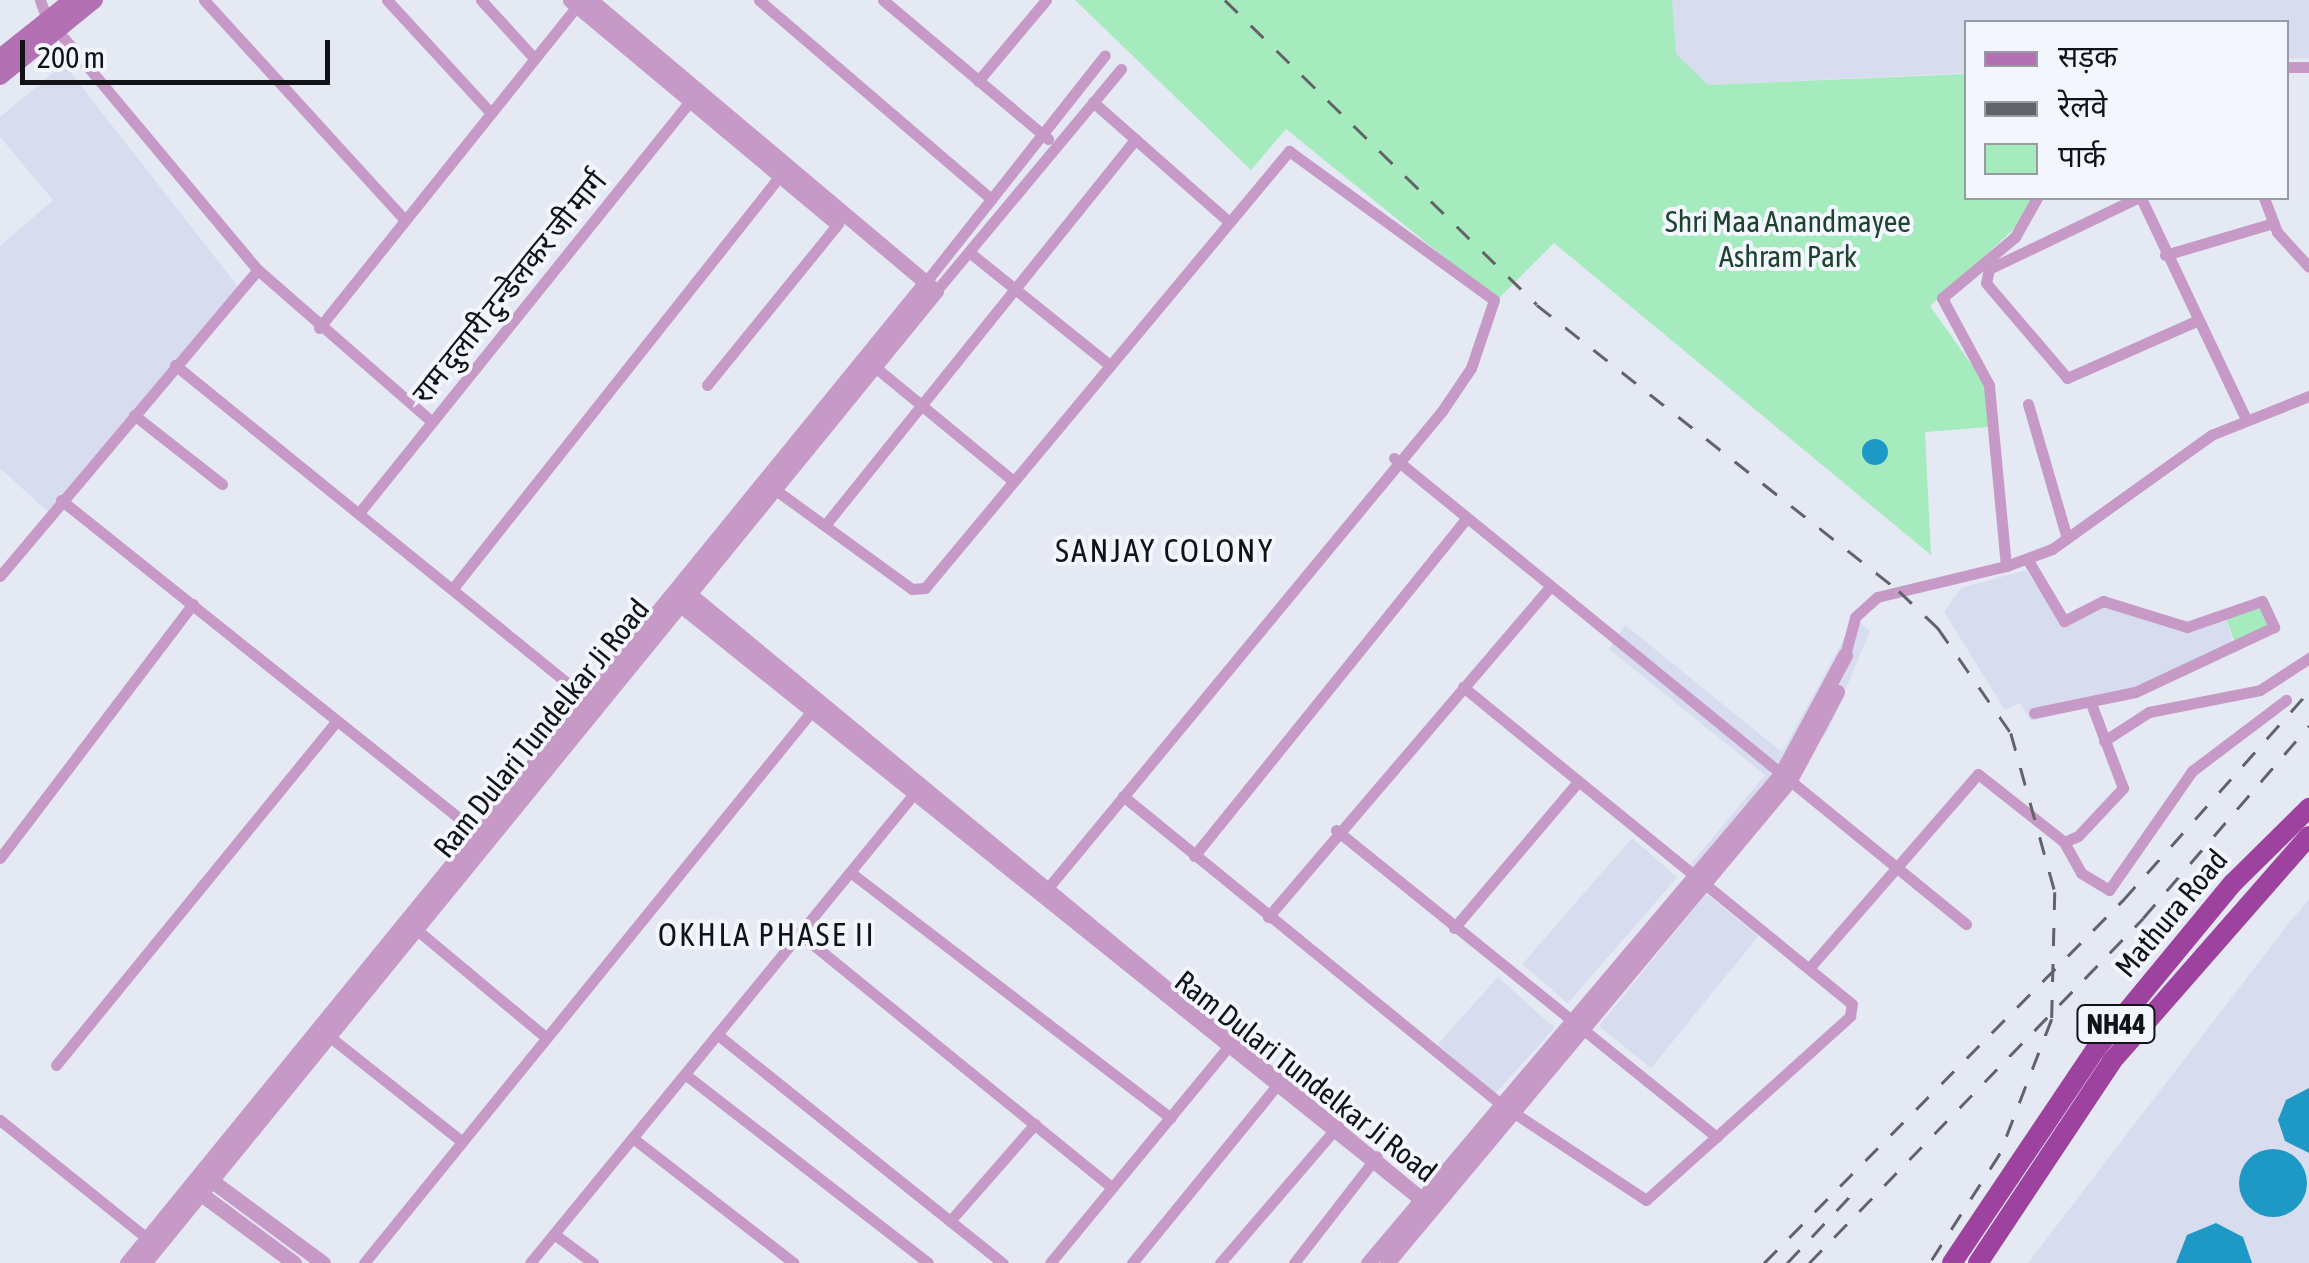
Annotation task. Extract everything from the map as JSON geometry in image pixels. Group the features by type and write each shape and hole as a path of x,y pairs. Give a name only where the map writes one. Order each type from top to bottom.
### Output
{"highway":[{"name":"Mathura Road","path":"1952,1263 2096,1050 2233,882 2309,808"},
{"name":"Mathura Road","path":"1978,1263 2112,1061 2309,836"}],"main road":[{"path":"0,76 53,26 73,0"},
{"path":"0,58 94,0"}],"street":[{"path":"40,0 53,26 258,270 432,422"},
{"path":"204,0 404,218"},
{"path":"387,0 490,110"},
{"path":"482,0 533,57"},
{"path":"759,0 991,199"},
{"path":"883,0 1056,146"},
{"path":"978,80 1046,0"},
{"path":"320,328 579,2 928,290"},
{"path":"928,290 991,199 1105,55"},
{"path":"928,290 969,252 1121,69"},
{"path":"692,98 779,177 928,290"},
{"name":"राम दुलारी टुन्डेलकर जी मार्ग","path":"359,513 692,98"},
{"path":"1092,102 1227,220"},
{"path":"826,524 1135,139"},
{"path":"778,491 918,590 1227,220 1293,152 1494,300 1457,390 1394,458 1042,895"},
{"path":"454,588 779,177"},
{"path":"2006,566 1990,385 1942,298 2012,240 2036,200"},
{"path":"2135,200 2018,255 1984,278 2062,377 2194,322"},
{"path":"2140,200 2194,322 2244,417"},
{"path":"2265,200 2273,223 2309,267"},
{"path":"2165,255 2273,223"},
{"path":"707,385 838,224"},
{"path":"2012,240 2018,255"},
{"path":"969,252 1107,363"},
{"path":"0,576 258,270"},
{"name":"Ram Dulari Tundelkar Ji Road","path":"679,594 778,491 875,367 928,290"},
{"name":"Ram Dulari Tundelkar Ji Road","path":"127,1263 328,1035 409,922 479,835 928,290"},
{"path":"176,365 590,701"},
{"path":"875,367 1012,480"},
{"path":"1368,1263 1505,1108 1785,777 1845,654 1856,617 1877,597 2028,562 2244,417 2309,396"},
{"path":"2028,404 2066,535"},
{"path":"134,415 222,484"},
{"path":"1394,458 1548,589 1966,924"},
{"path":"62,500 479,835"},
{"path":"1194,856 1465,520"},
{"path":"2028,562 2064,622 2102,601 2187,627 2266,604 2273,630 2092,706 2034,713"},
{"path":"1268,916 1336,830 1548,589"},
{"name":"Ram Dulari Tundelkar Ji Road","path":"679,594 915,792 1424,1201"},
{"path":"0,858 192,604"},
{"path":"2104,741 2149,712 2260,690 2309,658"},
{"path":"1123,796 1505,1108 1640,1200 1850,1016 1850,1000 1463,687"},
{"path":"1811,966 1978,774 2064,842 2082,873 2110,890 2192,771 2286,700"},
{"path":"2064,842 2124,788 2092,706"},
{"path":"364,1263 542,1034 814,709"},
{"path":"56,1066 337,721"},
{"path":"1454,928 1578,782"},
{"path":"530,1263 915,792"},
{"path":"1336,830 1574,1027 1716,1137"},
{"path":"850,872 1171,1118"},
{"path":"409,922 542,1034"},
{"name":"Ram Dulari Tundelkar Ji Road","path":"144,1263 314,1024 409,922"},
{"path":"800,934 1112,1188"},
{"path":"314,1024 460,1140"},
{"path":"718,1035 1004,1263"},
{"path":"1050,1263 1230,1046"},
{"name":"Ram Dulari Tundelkar Ji Road","path":"1230,1046 1274,1089 1335,1129"},
{"path":"686,1075 928,1263"},
{"path":"1132,1263 1274,1089"},
{"path":"0,1120 147,1238"},
{"path":"950,1220 1035,1124"},
{"path":"1220,1263 1335,1129"},
{"path":"634,1139 794,1263"},
{"path":"1294,1263 1374,1161"},
{"path":"200,1183 294,1263"},
{"path":"200,1183 323,1263"},
{"path":"1386,1263 1424,1201"},
{"path":"554,1234 593,1263"}],"shaded area":[{"path":"1671,0 2309,0 2309,58 2289,59 2289,20 1964,20 1964,73 1708,85 1675,56"},
{"path":"64,64 239,288 48,512 0,468 0,246 53,200 0,137 0,117"},
{"path":"2026,570 2063,627 2103,605 2186,630 2226,616 2233,644 2140,695 2031,721 2020,703 2005,710 1944,612 1961,588"},
{"path":"1855,619 1870,631 1829,729 1713,886 1689,866 1765,775 1609,649 1625,625 1782,752"},
{"path":"1632,838 1677,877 1568,1003 1522,964"},
{"path":"1706,894 1758,936 1651,1068 1599,1026"},
{"path":"2309,900 2309,1263 2028,1263 2292,919"},
{"path":"1498,977 1554,1028 1494,1095 1438,1044"}],"green space":[{"name":"Shri Maa Anandmayee Ashram Park","path":"1075,0 1672,0 1676,54 1708,85 1964,74 1964,200 2038,200 2039,206 1930,306 1986,385 1988,427 1925,432 1931,555 1554,243 1497,300 1286,129 1251,170"},
{"path":"2262,607 2269,625 2235,643 2226,618"}],"water":[{"path":"1875,439 1884,443 1888,452 1884,461 1875,465 1866,461 1862,452 1866,443"},
{"path":"2309,1088 2309,1153 2285,1141 2278,1120 2286,1100"},
{"path":"2273,1149 2297,1159 2307,1183 2297,1207 2273,1217 2249,1207 2239,1183 2249,1159"},
{"path":"2216,1223 2243,1237 2252,1263 2176,1263 2187,1235"}],"railway":[{"path":"1225,0 1537,305 1899,591 1938,628 2011,733 2055,892 2052,1019 2000,1154 1930,1263"},
{"path":"1764,1263 2123,900 2309,691"},
{"path":"1809,1263 2143,918 2309,726"},
{"path":"1787,1263 1852,1194"}],"district":[{"name":"SANJAY COLONY","path":"1165,551"},
{"name":"OKHLA PHASE II","path":"767,935"}]}
